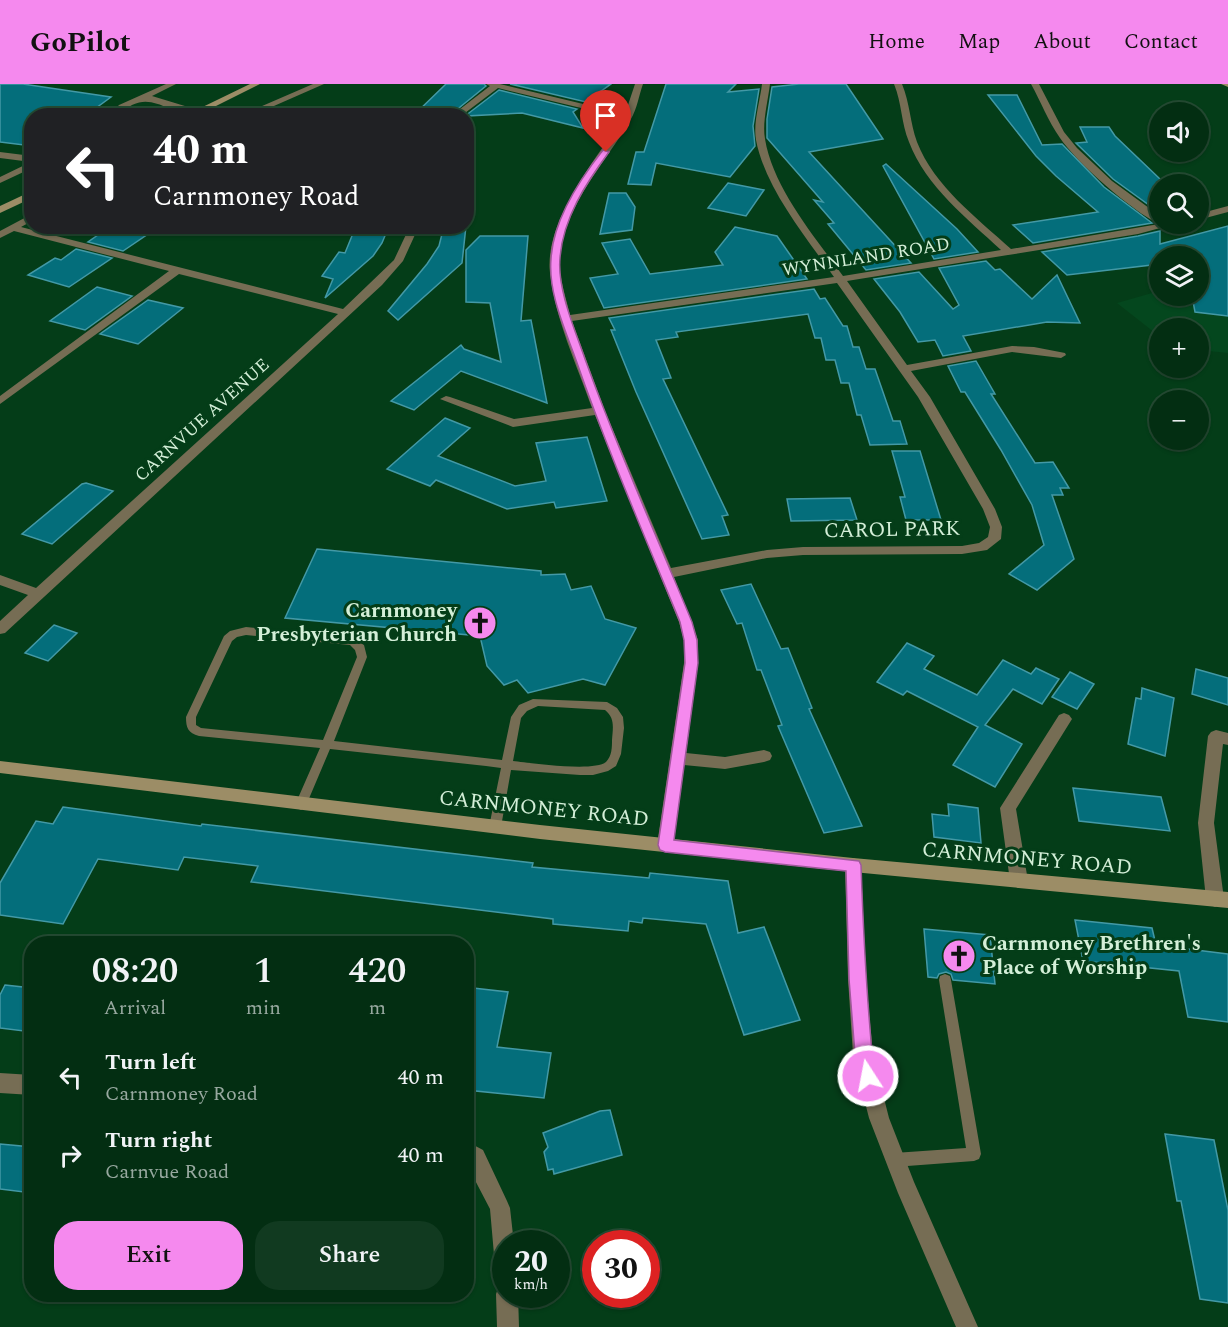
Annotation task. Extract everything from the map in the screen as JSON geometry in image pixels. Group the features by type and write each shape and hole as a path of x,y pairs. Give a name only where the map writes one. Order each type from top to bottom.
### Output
{"street":[{"path":"121,108 142,96 172,84"},
{"path":"204,108 256,84"},
{"path":"262,108 320,84"},
{"path":"639,84 628,117 576,194 560,235 555,257 555,273 566,319 599,411 686,622 691,640 691,663 665,845"},
{"name":"CAROL PARK","path":"665,574 767,554 803,551 962,550 982,547 994,539 996,527 989,509 924,397 790,207 764,156 760,138 766,84"},
{"path":"898,84 907,125 926,164 941,186 1008,251"},
{"path":"1035,84 1051,116 1076,152 1149,211"},
{"path":"464,108 493,85 628,117"},
{"path":"142,96 175,108"},
{"path":"0,155 24,158"},
{"path":"0,180 24,168"},
{"path":"0,210 24,198"},
{"path":"1209,214 1228,209"},
{"path":"0,235 24,222"},
{"name":"WYNNLAND ROAD","path":"566,319 841,279 1149,226"},
{"path":"12,228 24,231"},
{"path":"36,234 345,313"},
{"name":"CARNVUE AVENUE","path":"0,629 345,313 398,261 412,234"},
{"path":"0,401 177,270"},
{"path":"906,369 1012,349 1061,355"},
{"path":"446,399 513,423 599,411"},
{"path":"0,580 38,594"},
{"path":"1018,880 1008,808 1064,719"},
{"path":"1221,899 1206,823 1216,736 1228,739"},
{"path":"677,758 725,764 764,756"},
{"name":"CARNMONEY ROAD","path":"0,767 495,827 853,865 1221,899"},
{"path":"853,865 857,979 864,1054 879,1118 894,1160 967,1327"},
{"path":"0,1083 24,1084"},
{"path":"474,1156 500,1208 502,1230"},
{"path":"507,1308 508,1327"}],"lane":[{"path":"301,805 327,745 362,657 360,648 352,642 246,631 234,634 228,639 190,717 190,727 199,732 327,745 508,764 589,771 606,768 615,759 620,722 616,712 607,706 537,702 523,708 516,717 508,764 495,827"},
{"path":"894,1160 974,1154 945,980"}],"shaded area":[{"path":"1228,272 1228,353 1209,351 1209,318 1149,318 1149,328 1117,303 1149,294 1149,306 1209,306 1209,287"}],"building":[{"path":"0,84 23,84 111,97 96,108 24,108 24,145 0,142"},
{"path":"446,84 484,84 486,86 459,108 421,108"},
{"path":"510,84 611,84 586,102"},
{"path":"666,84 736,84 728,92 759,89 753,126 755,146 730,177 656,163 651,185 628,184 636,152 644,152"},
{"path":"799,84 846,84 883,139 809,152 911,263 866,270 828,224 834,223 814,200 823,202 767,138 767,119 772,87"},
{"path":"499,90 577,109 573,112 583,128 522,113 474,116 474,109"},
{"path":"988,95 1017,95 1042,145 1062,144 1104,187 1149,221 1149,224 1033,243 1013,225 1098,212 1036,156"},
{"path":"1080,127 1109,127 1115,136 1155,174 1149,174 1149,205 1113,179 1076,143 1087,142"},
{"path":"886,164 957,229 978,252 934,259 883,166"},
{"path":"728,183 764,190 746,216 708,208"},
{"path":"609,193 626,193 635,207 632,230 600,234"},
{"path":"1228,226 1228,316 1195,312 1194,306 1209,306 1209,246 1149,246 1149,265 1067,275 1042,252 1149,234 1160,234 1160,244 1198,234 1209,234 1209,231"},
{"path":"735,227 777,236 807,279 604,308 590,278 618,274 602,243 630,239 650,274 723,265 715,252"},
{"path":"100,234 148,234 123,251 88,242"},
{"path":"353,234 386,234 373,256 325,298 333,279 322,276 339,252 345,253"},
{"path":"442,234 465,234 462,263 398,320 388,311 439,246"},
{"path":"480,236 528,236 521,321 531,320 547,403 461,371 414,410 391,401 461,345 464,349 501,362 490,303 466,302 466,250"},
{"path":"76,249 112,258 69,287 28,275 55,258 61,260"},
{"path":"986,261 995,270 1000,269 1032,299 1057,275 1080,323 1047,322 963,336 971,351 943,356 935,340 918,342 900,312 874,279 919,272 953,309 959,305 939,268"},
{"path":"97,287 132,296 85,330 50,321"},
{"path":"814,289 820,299 825,298 843,326 847,326 853,347 859,347 866,369 875,369 893,421 900,421 907,444 870,445 861,415 857,415 849,383 841,383 835,360 826,360 821,338 815,338 808,314 676,332 678,337 656,340 671,378 663,379 728,515 722,516 729,535 702,539 636,392 611,330 615,330 609,318"},
{"path":"148,300 183,308 138,344 100,334"},
{"path":"976,361 995,394 991,394 1035,463 1053,462 1069,488 1060,488 1063,495 1052,495 1074,559 1037,590 1009,574 1044,545 1032,505 965,392 961,392 948,366"},
{"path":"445,418 470,428 438,456 515,486 546,481 536,443 587,437 607,501 556,508 554,502 507,509 436,480 430,486 387,469"},
{"path":"892,451 920,451 941,520 906,520 900,497 905,497"},
{"path":"86,483 113,491 52,544 22,534 82,484"},
{"path":"850,498 857,520 791,521 787,499"},
{"name":"Carnmoney Presbyterian Church","path":"317,549 541,571 541,575 565,574 571,590 591,586 605,619 636,628 605,685 583,679 528,693 517,680 504,685 487,666 480,636 285,618"},
{"path":"751,584 781,649 788,648 812,708 809,709 862,826 824,833 778,726 782,725 761,670 757,670 742,623 737,624 721,590"},
{"path":"54,625 77,633 48,661 25,653"},
{"path":"907,643 934,656 924,669 977,695 1003,660 1031,674 1036,668 1059,679 1042,704 1013,689 985,725 1022,744 995,787 953,765 978,727 907,691 903,695 877,682"},
{"path":"1196,669 1228,678 1228,705 1192,694"},
{"path":"1070,672 1094,684 1077,709 1052,697"},
{"path":"1142,688 1174,698 1165,756 1128,744 1136,698 1141,699"},
{"path":"1073,788 1161,797 1170,831 1079,821"},
{"path":"948,804 978,808 981,843 934,837 932,814 949,816"},
{"path":"63,807 201,826 202,824 533,863 532,867 649,878 650,873 728,881 738,933 764,927 800,1020 744,1035 706,924 643,918 642,923 629,921 628,931 553,924 553,919 251,882 258,866 184,857 178,870 98,859 63,924 0,915 0,883 36,821 53,824"},
{"path":"1075,920 1152,928 1156,945 1228,954 1228,1022 1188,1017 1179,971 1083,961"},
{"name":"Carnmoney Brethren's Place of Worship","path":"924,929 990,935 995,984 953,980 951,974 946,972 939,974 937,978 928,977"},
{"path":"5,985 24,987 24,1031 0,1028 0,995"},
{"path":"474,988 508,992 497,1047 551,1053 544,1098 474,1091"},
{"path":"610,1110 622,1155 554,1174 553,1169 548,1170 544,1152 548,1147 543,1133 600,1111"},
{"path":"1165,1134 1214,1140 1228,1210 1228,1303 1200,1299 1181,1201 1177,1201"},
{"path":"0,1144 24,1146 24,1192 0,1189"}],"place":[{"name":"Carnmoney Presbyterian Church","path":"480,623"},
{"name":"Carnmoney Brethren's Place of Worship","path":"959,956"}],"route":[{"path":"606,152 588,174 568,212 555,257 555,273 566,319 599,411 686,622 691,640 691,663 665,845 853,865 857,979 868,1076"}]}
